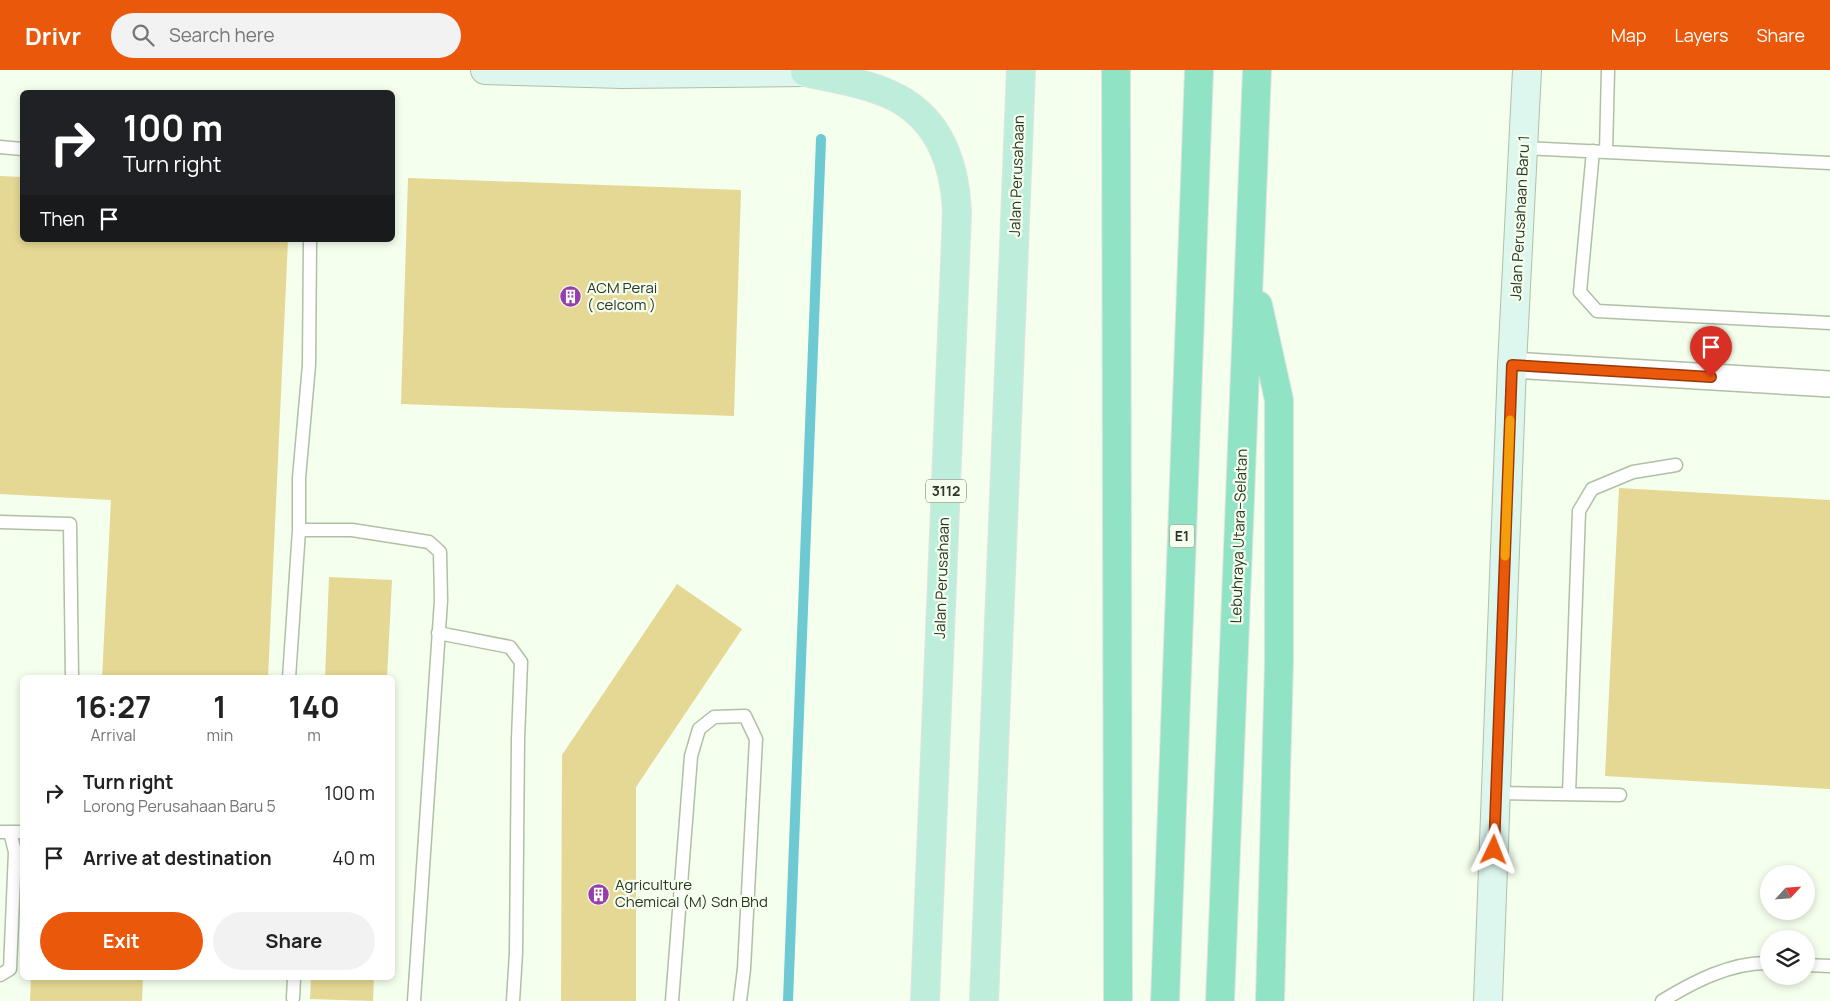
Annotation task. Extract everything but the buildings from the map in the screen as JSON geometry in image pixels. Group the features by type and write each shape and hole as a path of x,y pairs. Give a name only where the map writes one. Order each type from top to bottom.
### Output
{"highway":[{"path":"1116,70 1118,1001"},
{"name":"E1","path":"1165,1001 1200,70"},
{"name":"Lebuhraya Utara–Selatan","path":"1220,1001 1257,70"},
{"path":"1250,268 1279,400 1279,662 1270,1001"}],"main road":[{"name":"Jalan Perusahaan","path":"984,1001 1021,70"},
{"name":"Jalan Perusahaan","path":"808,71 891,95 913,109 928,122 940,139 956,183 957,212 926,1001"}],"street":[{"path":"484,70 622,74 808,71"},
{"name":"Jalan Perusahaan Baru 1","path":"1488,1001 1512,365 1527,70"},
{"path":"1512,365 1830,384"}],"lane":[{"path":"1606,152 1608,70"},
{"path":"0,148 20,149"},
{"path":"1523,148 1830,163"},
{"path":"1593,151 1580,292 1597,311 1830,322"},
{"path":"289,675 299,530 299,478 308,364 310,242"},
{"path":"1569,794 1580,511 1592,489 1633,472 1676,465"},
{"path":"0,522 70,524 72,675"},
{"path":"299,530 352,530 429,542 440,552 438,633 414,1001"},
{"path":"438,633 510,648 521,662 518,739 516,944 513,1001"},
{"path":"672,1001 691,756 699,730 714,716 745,716 756,739 744,969 740,1001"},
{"path":"1496,793 1620,795"},
{"path":"0,975 10,969 14,921 15,852 11,832"},
{"path":"1662,1001 1711,975 1760,963"},
{"path":"1815,965 1830,966"},
{"path":"293,998 294,980"}],"waterway":[{"path":"788,1001 821,139"}],"slow traffic":[{"path":"1505,556 1510,420"}],"place":[{"name":"ACM Perai ( celcom )","path":"571,297"},
{"name":"Agriculture Chemical (M) Sdn Bhd","path":"599,894"}],"route":[{"path":"1494,850 1512,365 1711,377"}]}
